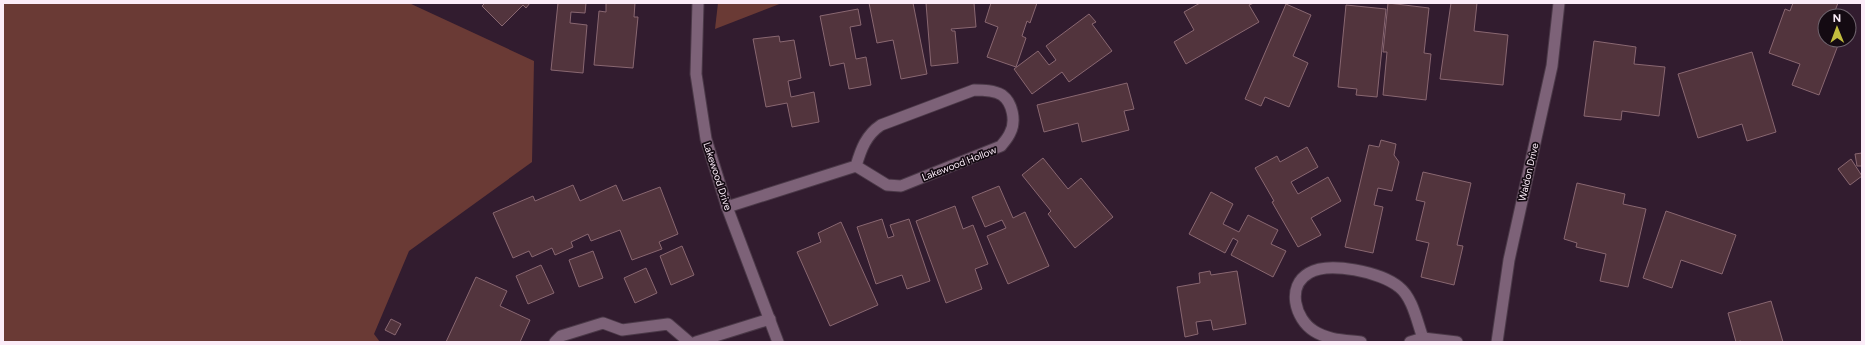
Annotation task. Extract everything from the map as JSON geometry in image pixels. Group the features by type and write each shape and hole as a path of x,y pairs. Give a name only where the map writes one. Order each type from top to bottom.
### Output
{"street":[{"name":"Lakewood Drive","path":"698,3 696,74 706,139 727,207 778,342"},
{"name":"Waldon Drive","path":"1497,342 1509,260 1552,66 1559,3"},
{"name":"Lakewood Hollow","path":"974,90 989,90 1002,96 1010,106 1014,118 1011,132 1001,146 901,186 887,185 856,166 861,147 871,132 881,125 974,90"},
{"path":"727,207 856,166"},
{"path":"1361,342 1334,339 1314,331 1299,316 1294,296 1298,284 1308,273 1321,268 1354,269 1380,276 1399,287 1410,303 1423,338"},
{"path":"696,342 770,319"},
{"path":"555,342 561,336 602,323 622,330 668,324 689,342"},
{"path":"1410,342 1423,338 1457,342"}],"shaded area":[{"path":"3,3 409,3 534,61 532,162 409,251 374,334 380,342 3,342"},
{"path":"718,3 782,3 715,29"}],"building":[{"path":"485,3 530,3 526,8 523,5 502,26 482,6"},
{"path":"558,3 586,3 585,13 571,12 570,23 587,25 583,73 551,70"},
{"path":"606,3 635,3 634,17 638,17 633,68 594,65 599,11 606,12"},
{"path":"869,3 913,3 927,74 901,79 893,40 877,43"},
{"path":"926,3 974,3 976,27 951,29 952,31 955,31 958,63 931,66"},
{"path":"991,3 1037,3 1030,23 1027,21 1022,36 1026,38 1016,67 987,57 998,27 985,22"},
{"path":"1200,3 1254,3 1249,5 1259,22 1186,64 1174,42 1194,30 1184,12"},
{"path":"1388,3 1429,8 1424,53 1431,54 1426,100 1383,95 1387,52 1383,52"},
{"path":"1451,3 1477,3 1474,31 1508,35 1503,85 1440,79"},
{"path":"1793,3 1838,3 1836,8 1817,8 1817,48 1837,48 1819,95 1792,85 1800,64 1769,53 1785,9 1790,11"},
{"path":"1286,4 1311,15 1293,56 1308,63 1289,107 1265,97 1261,106 1245,99"},
{"path":"1346,5 1386,9 1377,97 1356,95 1357,89 1338,87"},
{"path":"858,9 861,25 850,27 856,59 866,57 871,85 849,89 844,63 830,66 820,16"},
{"path":"1089,14 1096,22 1092,24 1112,51 1069,82 1062,72 1032,94 1014,69 1038,51 1049,65 1056,60 1046,46"},
{"path":"779,36 780,42 794,40 801,78 788,81 791,97 814,92 819,122 792,127 787,103 766,107 753,39"},
{"path":"1594,41 1636,47 1634,64 1665,67 1659,116 1622,111 1621,120 1584,116"},
{"path":"1752,52 1776,132 1747,141 1742,124 1698,138 1678,74"},
{"path":"1127,83 1134,109 1124,111 1129,130 1082,142 1078,123 1044,132 1037,105"},
{"path":"1381,140 1396,144 1394,155 1399,162 1392,191 1378,188 1374,205 1383,207 1373,253 1345,247 1369,145 1379,147"},
{"path":"1307,147 1318,167 1291,182 1298,194 1328,177 1341,201 1311,218 1321,235 1298,247 1272,202 1274,201 1255,168 1277,156 1280,162"},
{"path":"1862,153 1862,166 1857,166 1855,154"},
{"path":"1043,158 1068,189 1081,178 1113,217 1075,248 1048,214 1051,211 1022,175"},
{"path":"1851,159 1862,176 1850,185 1838,169"},
{"path":"1423,172 1471,183 1457,245 1463,246 1454,285 1421,277 1429,243 1416,240 1425,202 1416,200"},
{"path":"1577,183 1625,194 1623,204 1646,209 1628,287 1600,281 1606,254 1576,247 1577,243 1564,239"},
{"path":"573,185 580,201 616,185 623,201 660,187 678,234 659,242 662,249 632,260 620,230 591,241 588,234 571,242 573,247 555,255 552,248 532,257 529,251 513,258 493,213 533,196 535,201"},
{"path":"999,186 1013,218 1025,212 1049,266 1008,284 987,236 1006,228 1002,220 985,227 972,197"},
{"path":"1211,192 1233,204 1223,224 1239,232 1248,215 1278,230 1271,244 1286,251 1273,277 1231,255 1238,241 1233,238 1225,253 1189,234"},
{"path":"955,206 963,229 973,225 988,264 975,269 982,289 946,303 916,221"},
{"path":"1666,211 1736,235 1722,274 1681,260 1672,288 1643,278"},
{"path":"882,219 888,238 894,236 890,225 909,219 930,281 907,289 902,275 876,284 857,227"},
{"path":"841,222 878,305 830,326 797,252 821,242 818,233"},
{"path":"682,246 694,275 671,285 660,256"},
{"path":"593,251 603,278 579,287 569,260"},
{"path":"541,265 554,293 528,304 516,276"},
{"path":"646,268 657,293 635,303 624,278"},
{"path":"1210,271 1211,275 1237,271 1246,324 1213,330 1211,320 1196,322 1198,334 1185,337 1177,287 1200,283 1199,273"},
{"path":"476,277 507,291 500,306 530,320 520,342 446,342"},
{"path":"1771,301 1783,342 1736,342 1728,313"},
{"path":"391,319 401,324 395,335 385,330"}]}
